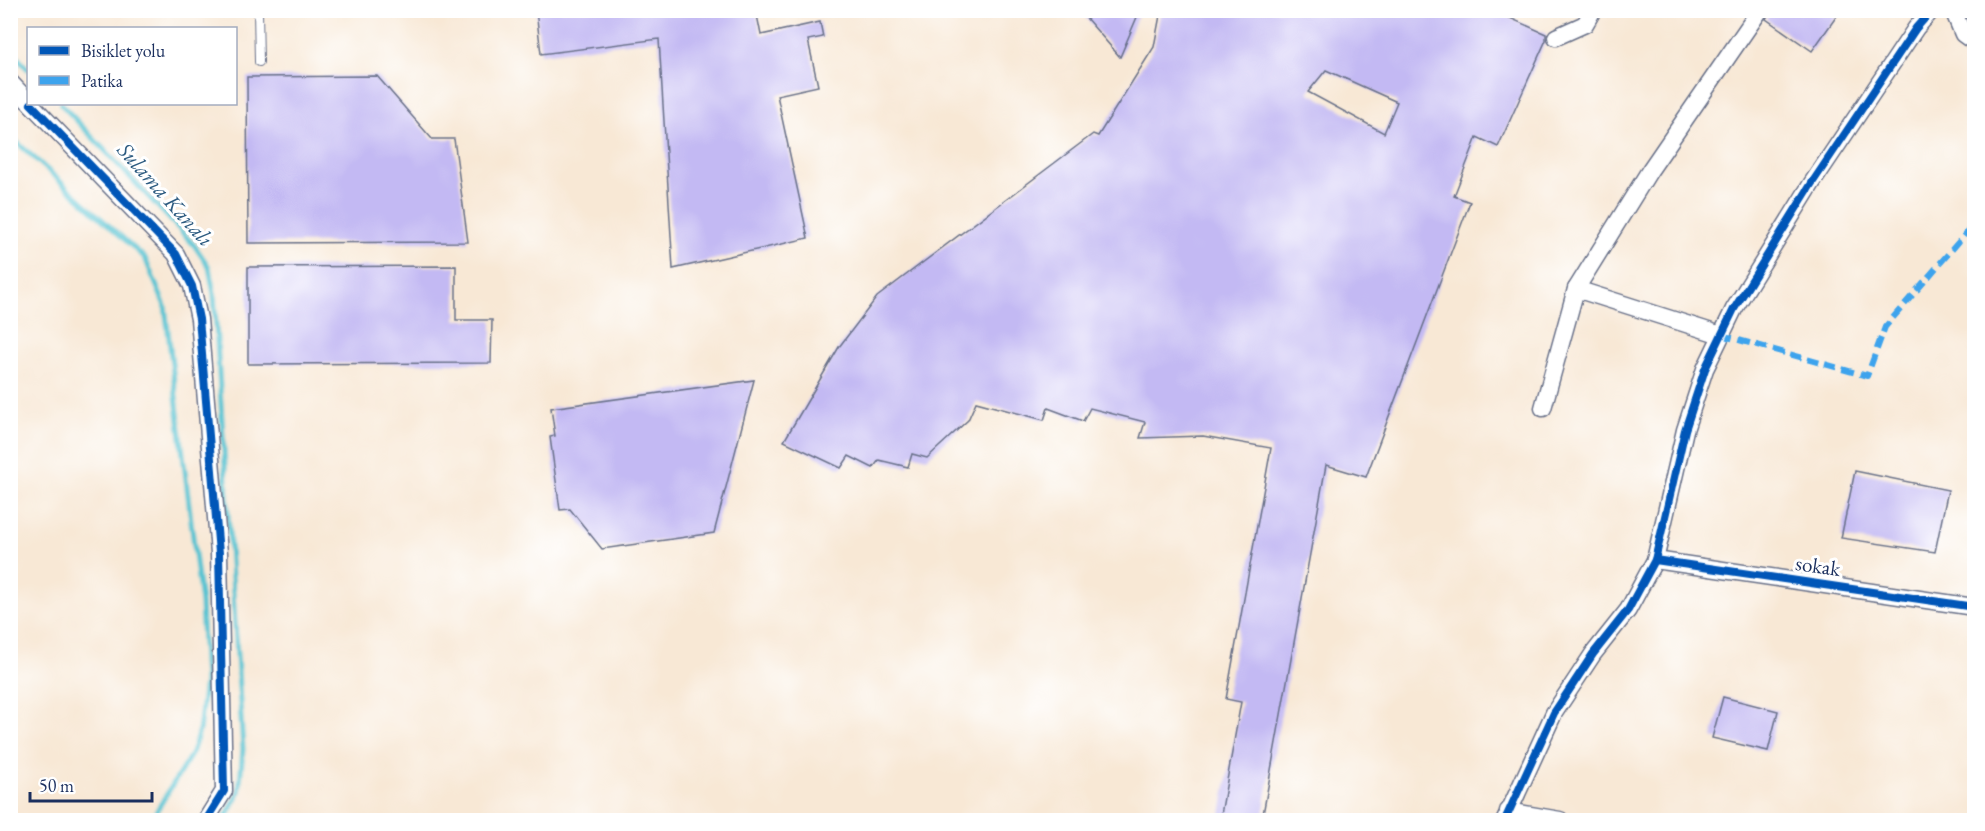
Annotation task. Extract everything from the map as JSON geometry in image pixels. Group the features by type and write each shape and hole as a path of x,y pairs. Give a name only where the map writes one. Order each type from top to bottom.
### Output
{"street":[{"path":"1556,37 1585,24 1593,10"},
{"path":"1543,408 1576,289 1650,170 1760,10"},
{"path":"1560,820 1507,816 1554,713 1593,654 1629,610 1655,560 1685,430 1705,369 1734,309 1812,183 1916,28 1932,10"},
{"path":"1953,10 1963,34 1974,42"},
{"path":"10,82 27,99"},
{"path":"33,105 176,254 192,286 199,319 219,554 225,791 206,820"},
{"path":"1576,289 1721,335"},
{"name":"sokak","path":"1655,560 1974,607"}],"lane":[{"path":"258,10 259,62"}],"building":[{"path":"536,10 756,10 761,35 820,22 823,37 808,40 818,86 777,95 808,238 673,269 659,39 541,54"},
{"path":"1079,10 1140,10 1120,57"},
{"path":"1161,10 1492,10 1546,34 1546,40 1498,147 1477,137 1454,196 1470,202 1366,477 1326,465 1262,820 1220,820 1241,702 1226,699 1271,448 1203,436 1140,438 1145,422 1090,408 1083,421 1048,408 1044,420 976,402 968,420 927,458 912,454 908,467 879,460 873,468 849,456 841,468 784,441 839,347 877,297 1093,134 1098,136 1154,47","holes":["1326,70 1397,102 1384,133 1308,92"]},
{"path":"1771,10 1841,10 1812,51 1766,19"},
{"path":"377,76 432,139 454,139 468,242 248,243 247,77"},
{"path":"456,266 456,320 492,320 491,363 248,364 248,267"},
{"path":"754,380 714,533 602,549 570,509 560,510 550,437 555,436 551,408"},
{"path":"1855,471 1948,490 1935,552 1841,538"},
{"path":"1723,697 1778,711 1768,751 1712,738"}],"waterway":[{"name":"Sulama Kanalı","path":"10,50 27,68"},
{"name":"Sulama Kanalı","path":"62,105 194,245 209,267 214,294 243,749 239,793 224,820"},
{"path":"10,136 145,258 165,306 201,603 205,681 199,731 192,753 151,820"}],"marked path":[{"path":"1721,335 1867,376 1885,327 1974,224"}],"cycle path":[{"path":"1505,820 1554,713 1593,654 1628,610 1655,560 1685,430 1705,369 1734,309 1812,183 1916,28 1932,10"},
{"path":"32,105 176,254 192,286 199,319 219,553 224,791 206,820"},
{"path":"1655,560 1974,607"}]}
